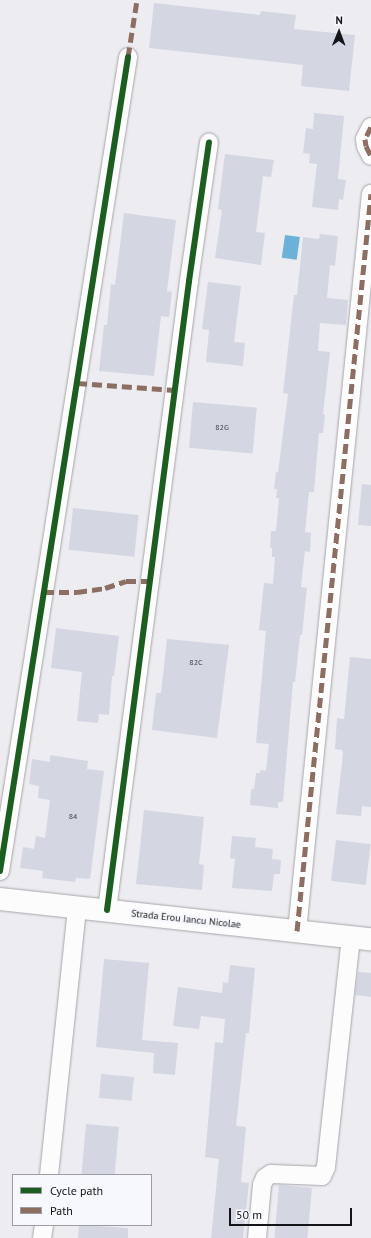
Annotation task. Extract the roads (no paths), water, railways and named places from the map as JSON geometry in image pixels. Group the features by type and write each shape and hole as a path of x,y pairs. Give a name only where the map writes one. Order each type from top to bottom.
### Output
{"street":[{"path":"0,871 128,57"},
{"path":"371,127 365,139 366,146 371,156"},
{"path":"106,910 189,281 209,142"},
{"path":"297,931 371,194"},
{"name":"Strada Erou Iancu Nicolae","path":"0,899 361,938"},
{"path":"49,1174 77,907"},
{"path":"257,1238 262,1185 265,1178 272,1174 322,1176 326,1167 361,938"},
{"path":"42,1238 44,1226"}],"water":[{"path":"285,235 300,237 297,260 282,258"}]}
